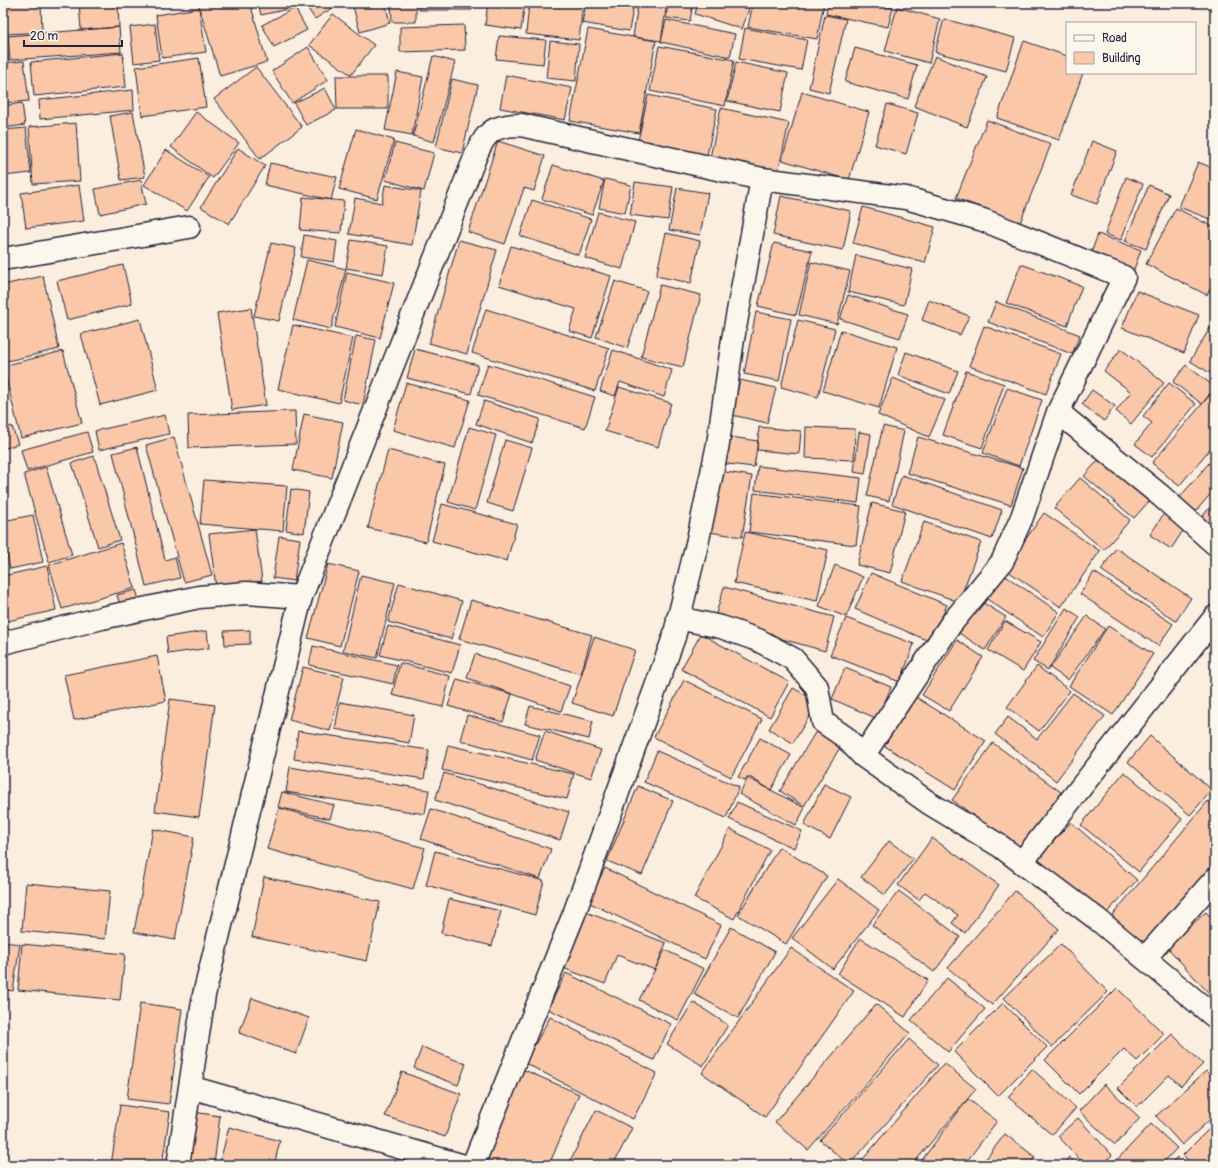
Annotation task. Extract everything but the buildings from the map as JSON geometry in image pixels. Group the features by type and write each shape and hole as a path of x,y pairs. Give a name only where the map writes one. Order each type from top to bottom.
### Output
{"street":[{"path":"178,1165 204,995 301,597 476,155 481,143 488,133 497,128 521,126 762,179 906,198 983,220 1124,277 1058,412 1022,517 1002,562 951,624 863,756"},
{"path":"473,1165 574,914 674,638 697,544 718,444 733,339 762,179"},
{"path":"3,259 189,227"},
{"path":"1058,412 1161,496 1215,544"},
{"path":"3,643 102,618 199,597 246,594 301,597"},
{"path":"1022,862 1215,617"},
{"path":"678,618 721,627 758,640 793,659 818,687 823,722 844,737 863,756 929,803 1000,846 1022,862 1097,919 1215,1017"},
{"path":"1145,958 1215,879"},
{"path":"190,1087 461,1165"}]}
